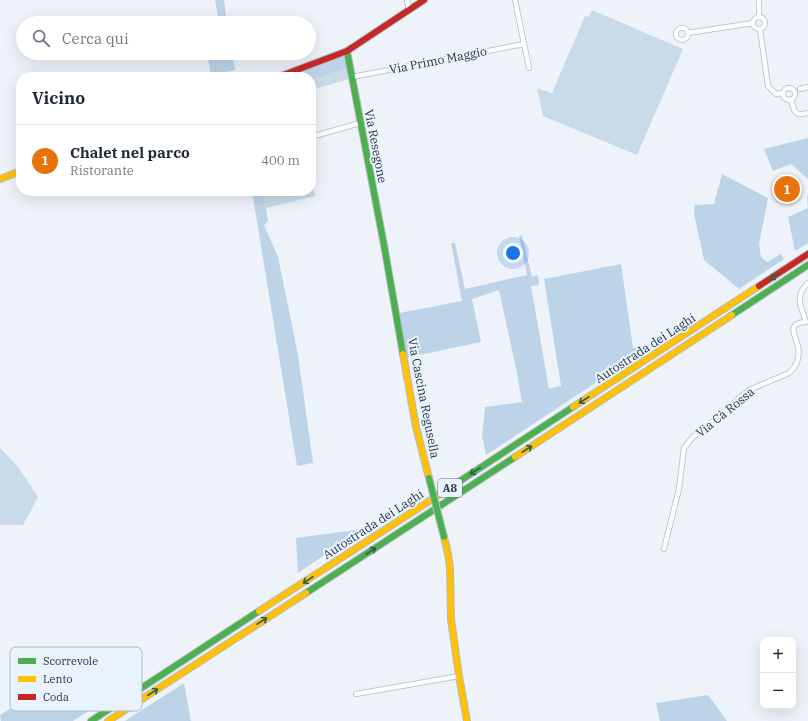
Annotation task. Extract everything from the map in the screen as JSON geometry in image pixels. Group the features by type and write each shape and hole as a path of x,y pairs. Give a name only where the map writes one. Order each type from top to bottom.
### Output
{"main road":[{"path":"291,72 347,51 424,0"},
{"name":"Via Resegone","path":"347,51 384,245"},
{"path":"0,178 16,173"},
{"name":"Via Cascina Regusella","path":"384,245 416,427 448,554 450,570 450,609 467,721"},
{"name":"Autostrada dei Laghi","path":"142,688 808,254"},
{"name":"Autostrada dei Laghi","path":"142,699 808,265"},
{"name":"Autostrada dei Laghi","path":"91,721 106,711"},
{"name":"Autostrada dei Laghi","path":"108,721 123,711"}],"street":[{"path":"407,0 409,10"},
{"path":"515,0 529,68"},
{"path":"759,0 759,17"},
{"path":"688,33 753,23 754,20 759,17"},
{"path":"759,17 765,22 763,27 760,29"},
{"path":"753,23 756,28 760,29"},
{"path":"760,29 768,86 776,94 783,93 786,88 792,88 795,95 791,99"},
{"name":"Via Primo Maggio","path":"352,76 524,44"},
{"path":"800,89 808,87"},
{"path":"783,93 786,98 791,99"},
{"path":"791,99 796,114 801,115 808,113"},
{"path":"316,136 360,123"},
{"name":"Via Cà Rossa","path":"664,549 679,489 684,448 693,437 726,411 749,390 793,369 798,360 798,346 793,332 794,327 797,324 806,322 799,296 808,283"},
{"path":"356,694 459,676"}],"shaded area":[{"path":"215,0 224,0 226,16 218,16"},
{"path":"592,10 683,49 637,155 543,116 537,88 552,93 585,16 589,17"},
{"path":"344,56 347,68 316,79 316,72 299,72"},
{"path":"208,60 233,60 235,70 225,72 210,72"},
{"path":"347,68 349,79 316,89 316,79"},
{"path":"808,138 808,179 791,164 773,171 764,149"},
{"path":"722,174 768,198 759,244 761,257 767,262 781,254 784,259 739,289 704,260 694,214 695,205 714,204"},
{"path":"253,196 264,196 268,221 264,225 278,257 298,355 313,463 297,466"},
{"path":"264,196 315,196 266,208"},
{"path":"808,208 808,243 795,251 788,217"},
{"path":"522,235 532,277 538,275 539,285 531,286 549,389 561,386 544,279 621,264 633,348 656,343 486,455 482,436 485,407 522,402 499,290 472,299 481,342 405,358 399,313 462,301 451,243 455,243 465,289 527,275 519,236"},
{"path":"0,448 18,467 38,497 23,525 0,525"},
{"path":"363,529 298,573 296,538"},
{"path":"184,683 191,721 125,721"},
{"path":"708,695 727,721 660,721 656,703"},
{"path":"10,709 10,711 89,711 73,721 1,721 0,715"}],"traffic: fast":[{"path":"347,51 403,354"},
{"path":"732,315 808,265"},
{"path":"437,496 573,407"},
{"path":"306,593 515,457"},
{"path":"429,478 444,537"},
{"path":"142,688 259,611"},
{"path":"91,721 106,711"}],"traffic: slow":[{"path":"0,179 16,173"},
{"path":"573,407 759,286"},
{"path":"515,457 732,315"},
{"path":"403,354 416,427 429,478"},
{"path":"259,611 437,496"},
{"path":"444,537 450,567 451,619 467,721"},
{"path":"142,699 306,593"},
{"path":"108,721 123,711"}],"traffic: jam":[{"path":"291,72 347,51 424,0"},
{"path":"759,286 808,254"}],"place":[{"name":"Chalet nel parco","path":"787,189"}]}
